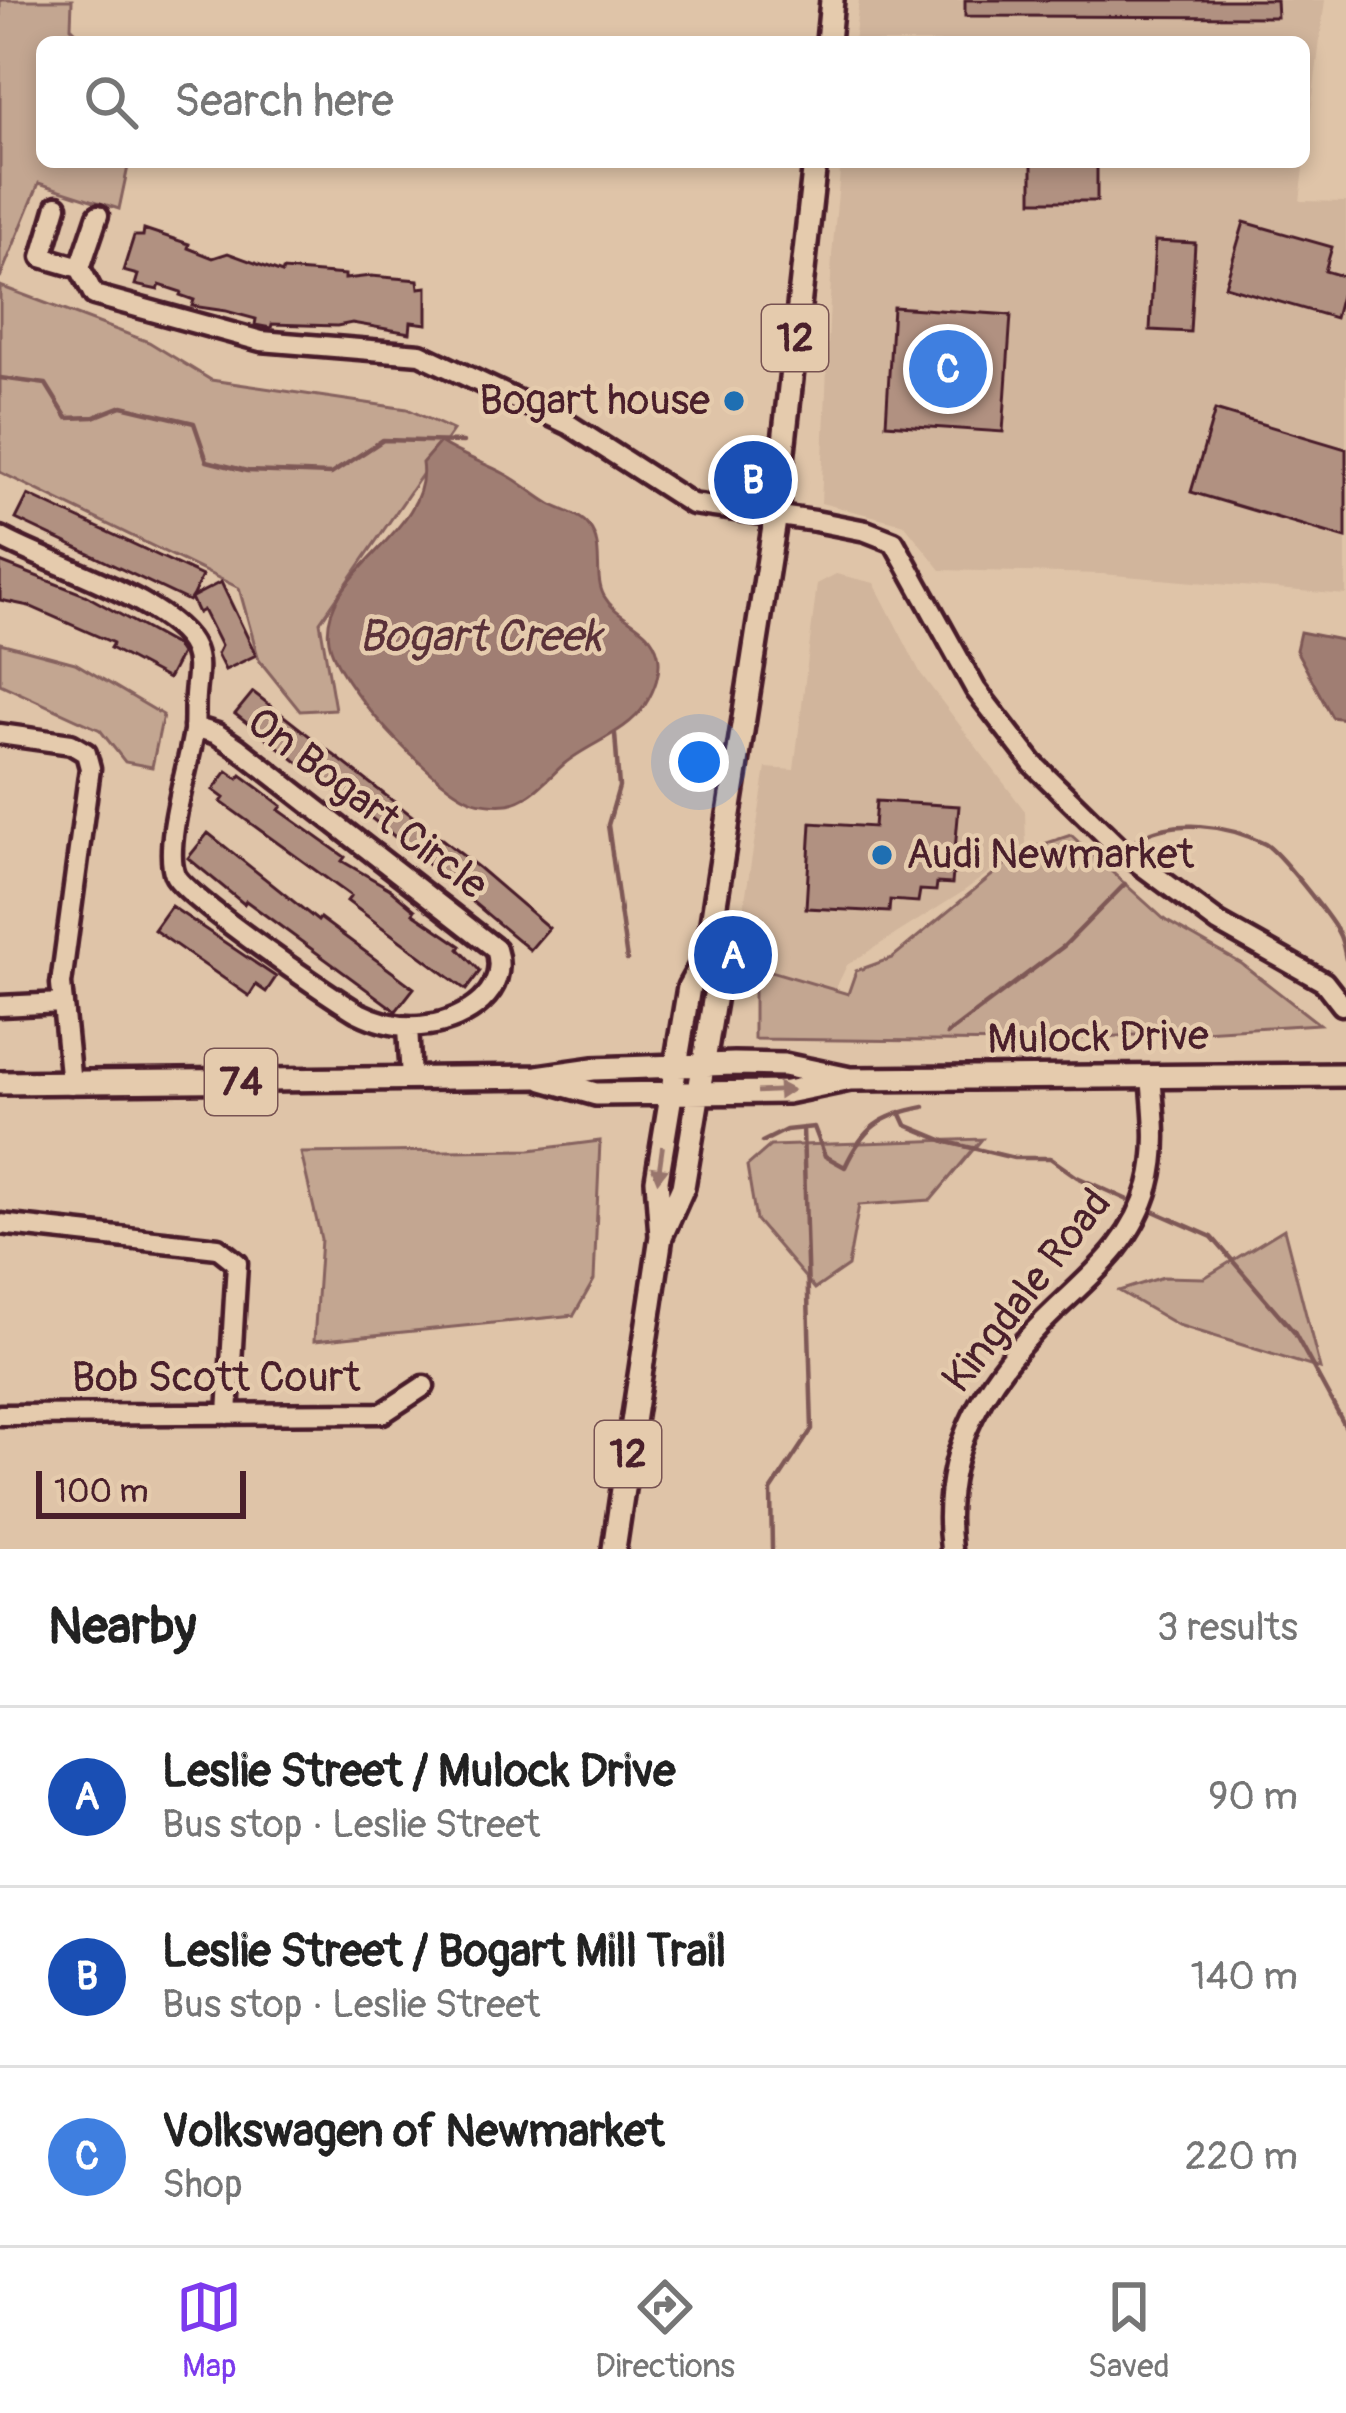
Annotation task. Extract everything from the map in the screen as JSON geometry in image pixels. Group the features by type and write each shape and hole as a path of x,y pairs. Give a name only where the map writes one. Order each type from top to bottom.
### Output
{"main road":[{"path":"829,36 832,0"},
{"name":"12","path":"614,1549 661,1236 657,1180 688,987 707,955 776,514 813,168"},
{"name":"12","path":"661,1236 683,1186 704,1066 716,989 707,955"},
{"name":"Mulock Drive","path":"0,1083 537,1077 593,1069 784,1065 850,1079"},
{"name":"Mulock Drive","path":"537,1077 596,1094 671,1094 787,1092 850,1079 1346,1076"}],"street":[{"path":"57,206 42,256 80,268 94,295 261,341 419,354 568,424 692,504 776,514 866,531 894,542 976,690 1034,764 1121,850 1219,923 1324,982 1342,1005"},
{"path":"80,268 98,215"},
{"path":"0,537 172,620 194,649 198,664 194,727"},
{"name":"On Bogart Circle","path":"194,727 238,748 496,949 500,975 484,997 449,1020 408,1027 358,1012 295,971 190,892 176,875 175,826 194,727"},
{"path":"0,734 70,744 86,753 90,768 61,984 71,1084"},
{"path":"0,1006 63,1003"},
{"path":"408,1027 411,1079"},
{"name":"Kingdale Road","path":"951,1549 948,1528 956,1462 984,1391 1029,1337 1094,1276 1136,1217 1157,1140 1151,1076"},
{"path":"0,1224 218,1248 228,1255 237,1263 228,1414"},
{"name":"Bob Scott Court","path":"0,1415 383,1413 424,1386"}],"shaded area":[{"path":"0,0 72,0 71,27 80,36 36,36 36,168 128,168 119,209 39,183 0,278"},
{"path":"859,0 1325,0 1310,121 1310,36 855,36"},
{"path":"840,168 1304,168 1300,201 1346,202 1346,595 1102,574 941,570 904,524 821,503"},
{"path":"0,286 149,342 211,380 407,409 453,430 320,622 335,709 300,711 259,660 239,588 0,472"},
{"path":"836,574 874,583 921,674 1025,811 1026,845 961,893 847,965 835,990 735,963 766,768 794,770 817,584"},
{"path":"0,643 75,663 163,715 152,767 125,762 100,730 0,684"},
{"path":"1071,835 1165,920 1242,964 1319,1024 1020,1042 754,1039 754,966 848,994 856,971 892,958 1020,852"},
{"path":"982,1139 931,1200 859,1205 848,1266 815,1289 756,1220 747,1166 770,1146"},
{"path":"600,1141 594,1280 574,1315 314,1341 321,1239 301,1153 530,1150"},
{"path":"1284,1229 1320,1369 1178,1325 1119,1291 1163,1277 1204,1278"}],"water":[{"name":"Bogart Creek","path":"440,442 511,477 585,522 597,543 604,596 648,635 658,654 656,681 637,715 574,757 531,794 507,804 471,800 410,754 348,682 329,641 330,616 340,594 411,511 421,488 422,463"},
{"path":"1300,632 1346,641 1346,719 1332,717 1296,650"}],"building":[{"path":"965,0 1276,0 1277,17 965,16"},
{"path":"1032,168 1097,168 1097,201 1032,201"},
{"path":"1244,222 1332,247 1325,271 1346,277 1335,318 1225,286"},
{"path":"144,229 189,244 188,248 213,258 228,253 282,273 418,280 419,288 427,287 427,324 411,322 410,333 352,323 272,324 271,328 255,325 256,319 192,306 194,300 181,292 160,285 158,290 135,285 138,275 123,271 134,236 143,236"},
{"path":"1155,241 1195,243 1190,332 1150,330"},
{"path":"893,307 1011,315 1003,432 886,424"},
{"path":"1215,410 1346,449 1346,538 1191,492"},
{"path":"28,495 202,576 192,597 221,582 256,655 225,670 217,654 221,646 203,610 198,613 191,598 16,519"},
{"path":"0,562 85,595 175,645 181,654 168,679 110,648 113,643 29,606 0,600"},
{"path":"253,692 549,928 530,950 388,831 235,714"},
{"path":"227,771 260,789 282,806 279,810 345,857 342,861 390,889 413,913 461,946 480,971 466,990 347,901 351,896 221,802 224,798 213,790"},
{"name":"Audi Newmarket","path":"876,801 959,806 952,884 937,883 936,891 920,890 918,902 890,900 889,912 806,908 811,823 874,827"},
{"path":"208,833 318,921 320,918 414,988 396,1011 246,901 244,904 188,858"},
{"path":"171,906 276,977 266,992 256,985 249,996 154,930"}],"waterway":[{"name":"Bogart Creek","path":"0,378 46,384 67,418 94,417 122,406 194,423 207,461 247,471 331,474 383,440 463,442"},
{"name":"Bogart Creek","path":"615,734 619,787 608,825 627,960"},
{"name":"Bogart Creek","path":"1137,839 1167,828 1200,826 1265,844 1333,924 1346,959"},
{"name":"Bogart Creek","path":"947,1034 1064,946 1125,884"},
{"name":"Bogart Creek","path":"762,1142 786,1130 814,1127 825,1156 845,1167 875,1125 924,1107"},
{"path":"900,1112 906,1125 947,1142 1014,1158 1050,1158 1077,1177 1130,1201"},
{"path":"772,1549 771,1491 812,1429 803,1128"},
{"path":"1151,1210 1212,1237 1294,1332 1346,1428"}],"place":[{"name":"Volkswagen of Newmarket","path":"948,369"},
{"name":"Bogart house","path":"734,401"},
{"name":"Leslie Street / Bogart Mill Trail","path":"753,480"},
{"name":"Audi Newmarket","path":"882,855"},
{"name":"Leslie Street / Mulock Drive","path":"733,955"}]}
